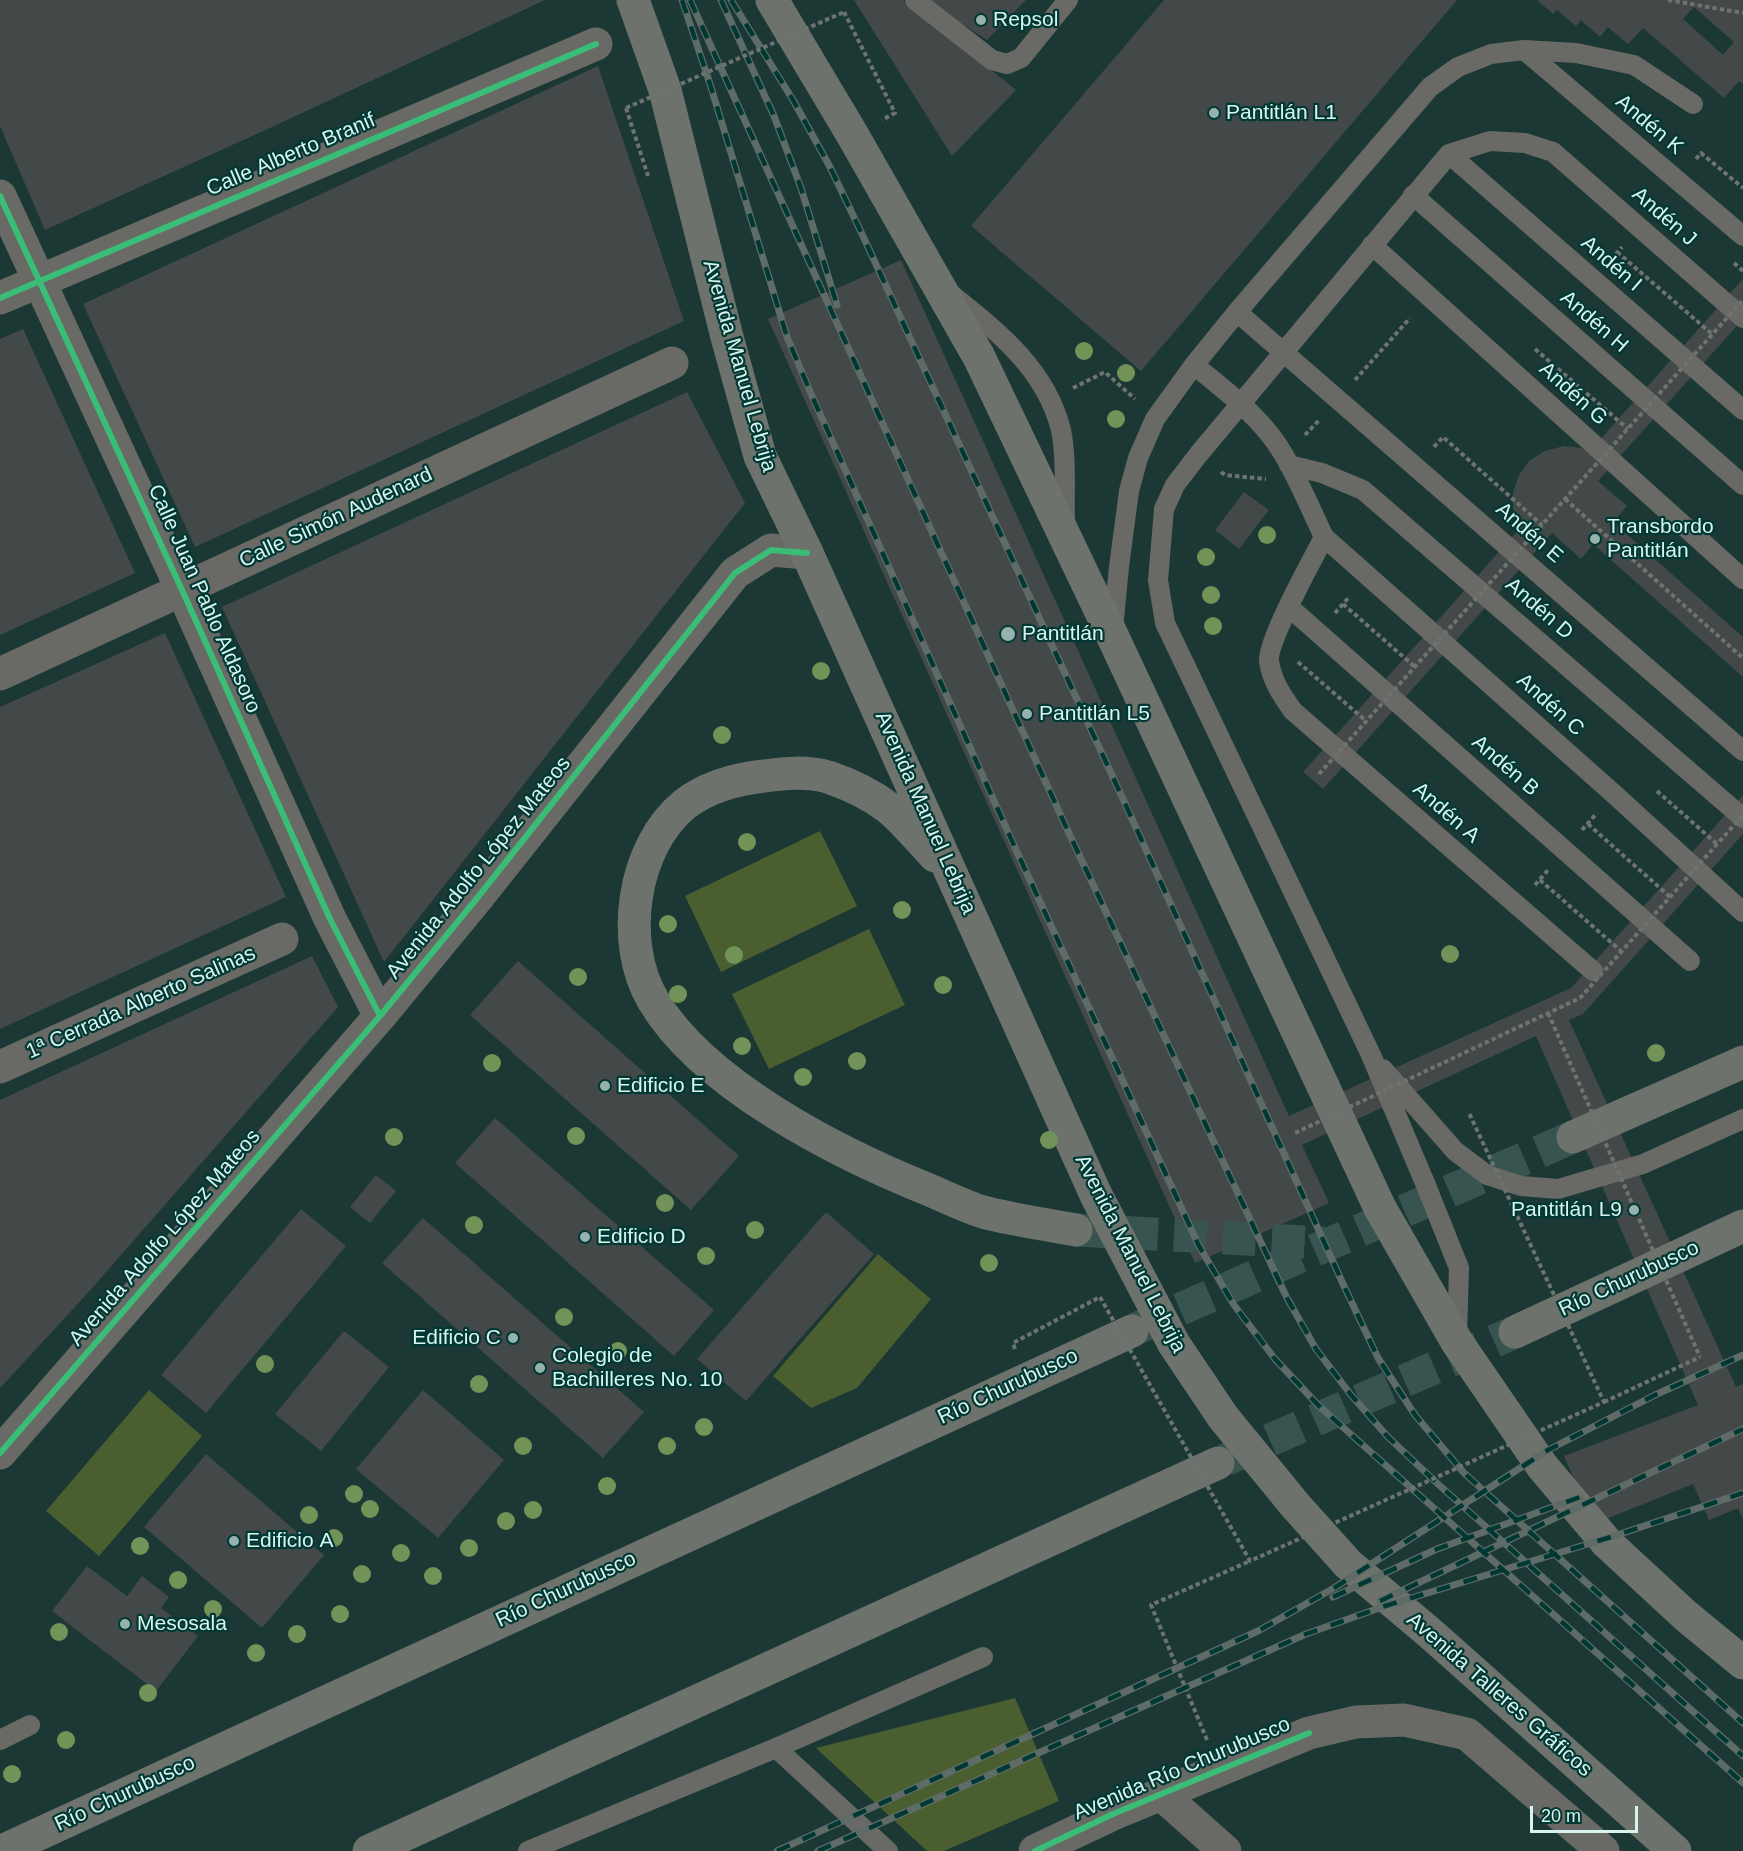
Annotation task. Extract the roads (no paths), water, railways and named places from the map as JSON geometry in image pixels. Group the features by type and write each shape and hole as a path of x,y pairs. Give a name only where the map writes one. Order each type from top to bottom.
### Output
{"main road":[{"name":"Avenida Manuel Lebrija","path":"633,0 665,90 727,337 760,456 807,553 1096,1195 1174,1344 1223,1417 1295,1505 1348,1564"},
{"path":"772,0 939,284 979,357 1066,537 1380,1208 1457,1342 1542,1466 1607,1543 1686,1616 1743,1663"},
{"path":"952,873 890,809 859,789 826,777 793,772 722,784 685,804 656,837 641,873 633,914 637,962 651,999 674,1030 724,1077 782,1117 881,1171 982,1211 1076,1230"},
{"path":"1573,1137 1743,1062"},
{"name":"Río Churubusco","path":"1515,1332 1743,1226"},
{"name":"Río Churubusco","path":"2,1851 1131,1331"},
{"path":"369,1851 1218,1463"},
{"name":"Avenida Talleres Gráficos","path":"1348,1564 1431,1634 1675,1851"}],"street":[{"name":"Calle Alberto Branif","path":"0,298 596,44"},
{"name":"Calle Juan Pablo Aldasoro","path":"0,196 182,590 330,919 380,1016"},
{"name":"Calle Simón Audenard","path":"0,674 672,363"},
{"name":"Avenida Adolfo López Mateos","path":"0,1453 380,1016 478,897 735,573 771,550 807,553"},
{"name":"1ª Cerrada Alberto Salinas","path":"0,1067 282,939"},
{"name":"Avenida Río Churubusco","path":"1035,1851 1161,1794 1309,1733 1356,1722 1404,1720 1467,1734 1603,1851"},
{"path":"1161,1794 1225,1851"}],"lane":[{"path":"915,0 992,60 1007,64 1021,58 1068,0"},
{"path":"1112,635 1129,491 1138,458 1155,419 1194,365 1237,312 1430,87 1458,67 1491,54 1524,50 1576,53 1634,65 1693,104"},
{"name":"Andén K","path":"1524,50 1743,236"},
{"name":"Andén J","path":"1449,154 1490,141 1525,143 1553,152 1743,318"},
{"path":"1449,154 1240,402 1175,485 1164,509 1158,580 1165,623 1371,1056 1459,1268 1457,1342"},
{"name":"Andén I","path":"1449,154 1743,410"},
{"name":"Andén H","path":"1413,195 1743,485"},
{"name":"Andén G","path":"1372,245 1743,579"},
{"path":"939,284 1012,345 1029,365 1051,399 1061,432 1066,537"},
{"name":"Andén E","path":"1237,312 1743,751"},
{"path":"1194,365 1240,402 1266,429 1289,465 1324,537 1289,607"},
{"name":"Andén D","path":"1289,465 1322,472 1364,490 1743,816"},
{"name":"Andén C","path":"1324,537 1743,912"},
{"name":"Andén B","path":"1289,607 1690,961"},
{"name":"Andén A","path":"1289,607 1272,639 1269,658 1275,685 1293,711 1593,970"},
{"path":"1371,1056 1455,1151 1487,1175 1521,1186 1558,1189 1643,1164 1743,1119"},
{"path":"528,1851 776,1748 983,1657"},
{"path":"0,1740 30,1725"},
{"path":"776,1748 888,1851"}],"tunnel":[{"path":"1135,1329 1573,1137"},
{"path":"1076,1230 1324,1243"},
{"path":"1225,1460 1515,1332"}],"railway":[{"path":"682,0 787,337 1017,852 1199,1246 1234,1305 1275,1359 1319,1406 1743,1783"},
{"path":"690,0 1067,829 1287,1298 1316,1349 1351,1395 1388,1437 1743,1756"},
{"path":"721,0 774,116 801,188 837,305"},
{"path":"731,0 793,100 830,167 862,234 1378,1358 1415,1415 1464,1473 1743,1723"},
{"path":"777,1851 1258,1631 1334,1588 1548,1450 1655,1395 1743,1355"},
{"path":"1380,1601 1743,1429"},
{"path":"818,1851 1306,1634 1385,1606 1614,1536 1743,1493"},
{"path":"1333,1597 1437,1549 1580,1497"}],"place":[{"name":"Repsol","path":"981,20"},
{"name":"Pantitlán L1","path":"1214,113"},
{"name":"Transbordo Pantitlán","path":"1595,539"},
{"name":"Pantitlán","path":"1008,634"},
{"name":"Pantitlán L5","path":"1027,714"},
{"name":"Edificio E","path":"605,1086"},
{"name":"Pantitlán L9","path":"1634,1210"},
{"name":"Edificio D","path":"585,1237"},
{"name":"Edificio C","path":"513,1338"},
{"name":"Colegio de Bachilleres No. 10","path":"540,1368"},
{"name":"Edificio A","path":"234,1541"},
{"name":"Mesosala","path":"125,1624"}]}
